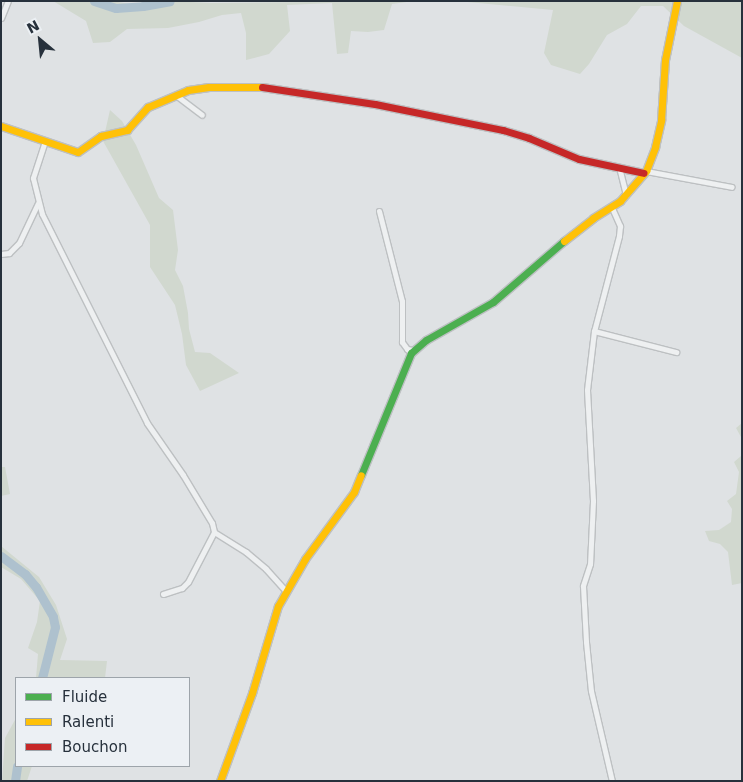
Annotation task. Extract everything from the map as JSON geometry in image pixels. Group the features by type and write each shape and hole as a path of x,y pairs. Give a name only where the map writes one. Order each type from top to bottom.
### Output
{"street":[{"path":"1,18 8,1"},
{"path":"620,201 645,172 655,147 661,120 665,60 677,1"},
{"path":"1,126 78,152 101,136 127,130 153,104 197,88 240,86 315,94 509,132 579,160 732,187"},
{"path":"177,96 202,115"},
{"path":"46,140 33,178 47,227 147,423 212,523 214,532 188,582 182,588 163,594"},
{"path":"220,781 252,694 276,611 305,559 354,492 405,365 413,350 426,340 493,302 574,232 620,201 626,195 619,166"},
{"path":"1,254 15,249 24,236 39,203"},
{"path":"612,208 620,226 619,236 594,331 587,402 593,501 590,564 584,579 591,691 612,781"},
{"path":"379,211 402,301 402,342 407,349 413,350"},
{"path":"594,331 676,352"},
{"path":"214,532 253,558 286,591"}],"shaded area":[{"path":"53,1 111,1 143,6 170,1 211,3 414,1 392,4 384,30 368,32 351,31 348,53 337,54 332,3 287,5 290,31 269,54 246,60 246,33 241,13 222,15 168,28 127,29 110,42 93,43 86,21"},
{"path":"457,1 742,1 742,58 684,26 663,6 641,6 627,24 607,35 589,64 580,74 551,65 544,53 553,10"},
{"path":"110,110 122,121 136,145 159,198 173,210 178,250 175,270 183,286 189,329 195,352 210,353 239,373 200,391 186,365 182,334 175,305 150,267 150,225 103,141"},
{"path":"742,423 742,583 732,585 728,552 720,544 709,541 705,531 719,530 731,522 732,509 727,501 736,494 739,472 734,462 741,456 741,437 736,428"},
{"path":"1,467 5,467 10,494 1,496"},
{"path":"1,546 39,577 56,605 67,639 60,660 107,661 105,677 36,677 38,654 28,648 37,622 40,601 21,579 1,567"},
{"path":"15,720 15,767 32,767 27,781 2,781 5,738"}],"waterway":[{"path":"94,1 116,8 170,1"},
{"path":"1,556 25,574 36,587 53,617 55,627 42,677"},
{"path":"15,781 17,767"}],"traffic: fast":[{"path":"361,475 411,353 426,340 493,302 564,241"}],"traffic: slow":[{"path":"564,241 593,218 620,201 646,171 655,147 661,120 665,60 677,1"},
{"path":"1,126 78,152 101,136 127,130 148,107 188,90 209,87 262,87"},
{"path":"220,781 252,693 278,606 305,559 354,492 361,475"}],"traffic: jam":[{"path":"262,87 375,104 503,130 529,138 579,159 644,173"}]}
